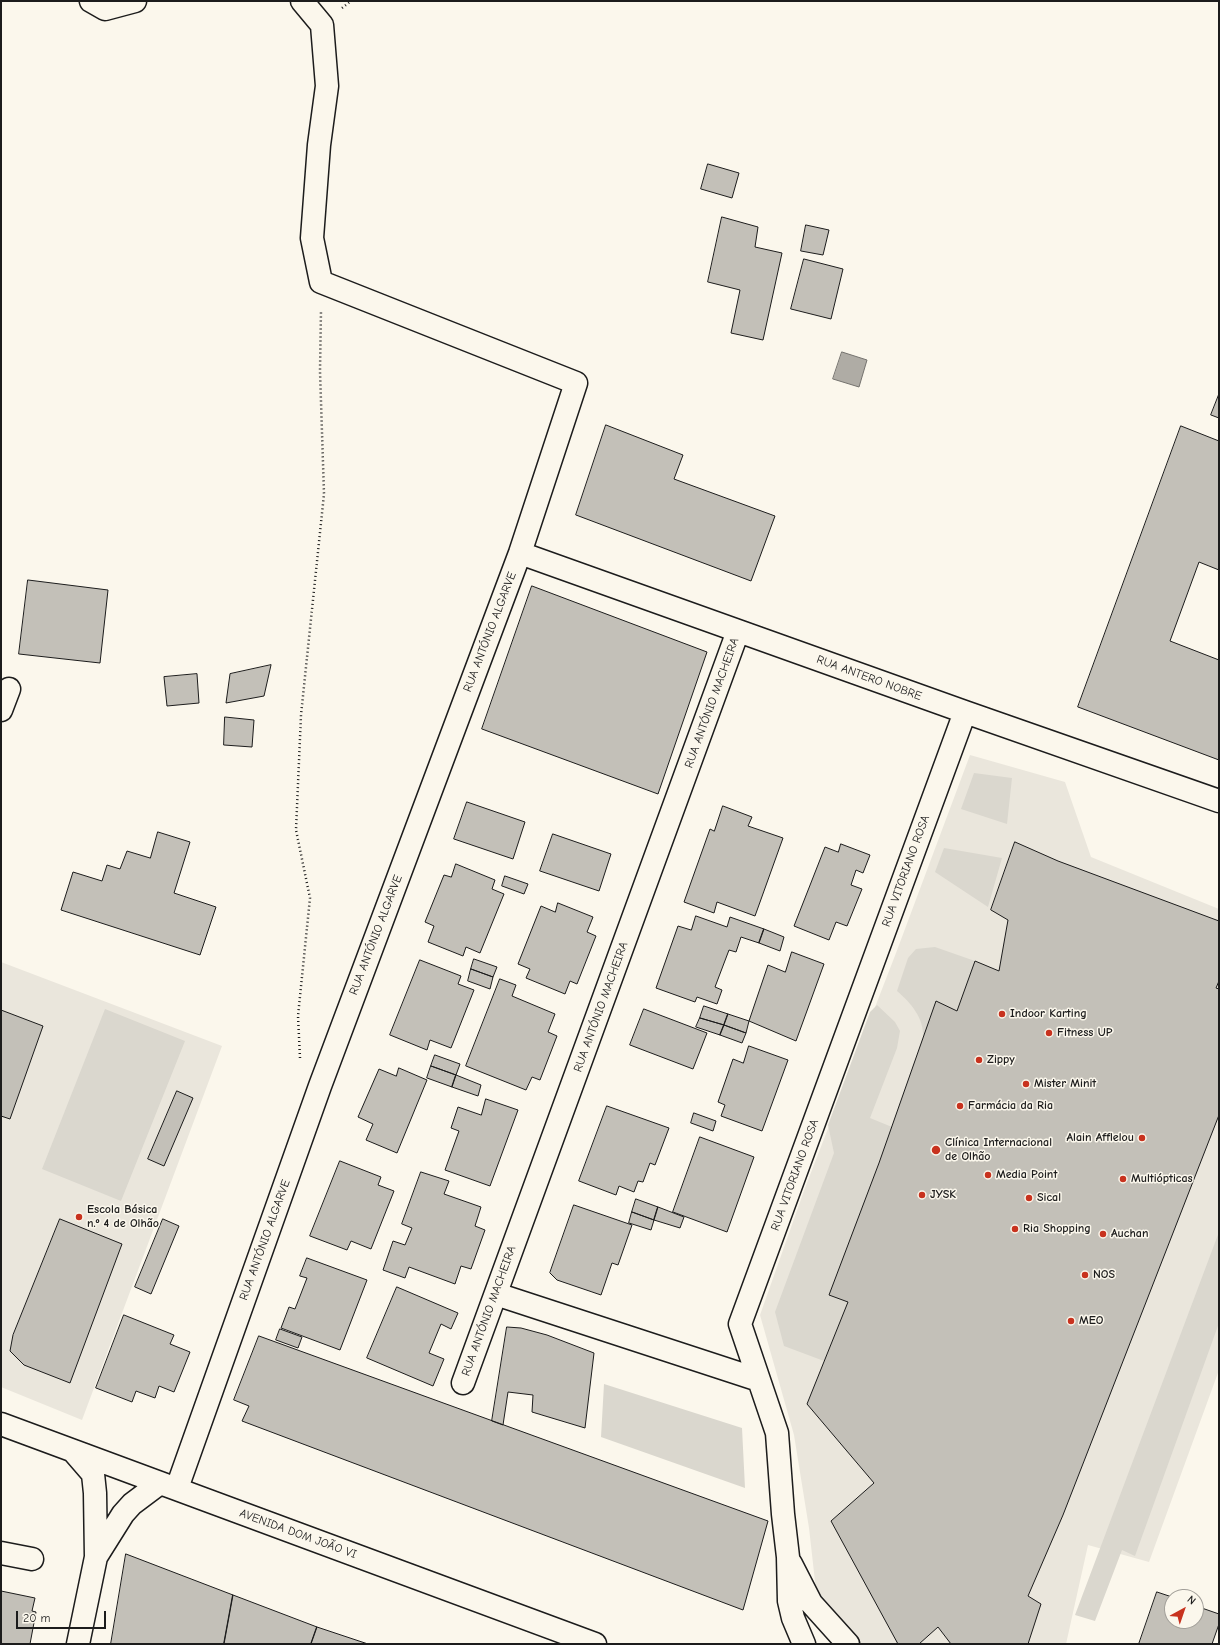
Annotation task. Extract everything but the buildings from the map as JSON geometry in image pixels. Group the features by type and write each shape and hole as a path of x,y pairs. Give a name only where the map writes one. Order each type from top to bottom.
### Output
{"street":[{"path":"91,1 105,9 135,1"},
{"path":"302,1 322,25 327,86 319,145 312,238 321,282"},
{"name":"RUA ANTÓNIO ALGARVE","path":"168,1486 520,553 576,383 321,282"},
{"name":"RUA ANTERO NOBRE","path":"520,553 1219,801"},
{"name":"RUA ANTÓNIO MACHEIRA","path":"463,1383 738,631"},
{"path":"1,710 9,689"},
{"name":"RUA VITORIANO ROSA","path":"788,1557 777,1433 740,1324 965,712"},
{"path":"496,1294 759,1380"},
{"name":"AVENIDA DOM JOÃO VI","path":"1,1424 595,1644"},
{"path":"72,1450 93,1474 95,1493 96,1557 78,1644"},
{"path":"96,1557 123,1514 142,1496 168,1486"},
{"path":"1,1553 32,1559"},
{"path":"788,1557 789,1601 793,1618 804,1644"},
{"path":"788,1557 811,1603 848,1644"}],"path":[{"path":"320,1086 301,1069 298,1016 310,898 296,830 301,715 324,494 320,371 321,282"}],"shaded area":[{"path":"842,352 867,360 859,387 833,379"},
{"name":"Ria Shopping","path":"970,755 1065,782 1091,857 1219,909 1219,1370 1149,1562 1088,1545 1066,1644 855,1644 816,1590 809,1528 794,1435 760,1315 805,1188 896,953"},
{"path":"974,773 1012,778 1007,824 961,809"},
{"path":"944,848 1002,858 988,907 935,872"},
{"path":"935,947 975,961 957,1011 936,1001 923,1037 923,1030 916,1011 897,991 908,958 916,949"},
{"name":"Escola Básica n.º 4 de Olhão","path":"1,962 222,1046 82,1420 1,1387"},
{"path":"877,1005 895,1022 900,1031 897,1048 870,1118 892,1127 830,1295 848,1302 824,1361 784,1346 775,1312 834,1153 828,1125 870,1012"},
{"path":"105,1009 185,1041 121,1201 42,1169"},
{"path":"1219,1232 1219,1323 1135,1556 1122,1550 1095,1621 1075,1615"},
{"path":"604,1384 742,1428 745,1488 601,1437"}],"place":[{"name":"Indoor Karting","path":"1002,1014"},
{"name":"Fitness UP","path":"1049,1033"},
{"name":"Zippy","path":"979,1060"},
{"name":"Mister Minit","path":"1026,1084"},
{"name":"Farmácia da Ria","path":"960,1106"},
{"name":"Alain Afflelou","path":"1142,1138"},
{"name":"Clínica Internacional de Olhão","path":"936,1150"},
{"name":"Media Point","path":"988,1175"},
{"name":"Multiópticas","path":"1123,1179"},
{"name":"JYSK","path":"922,1195"},
{"name":"Sical","path":"1029,1198"},
{"name":"Escola Básica n.º 4 de Olhão","path":"79,1217"},
{"name":"Ria Shopping","path":"1015,1229"},
{"name":"Auchan","path":"1103,1234"},
{"name":"NOS","path":"1085,1275"},
{"name":"MEO","path":"1071,1321"}]}
